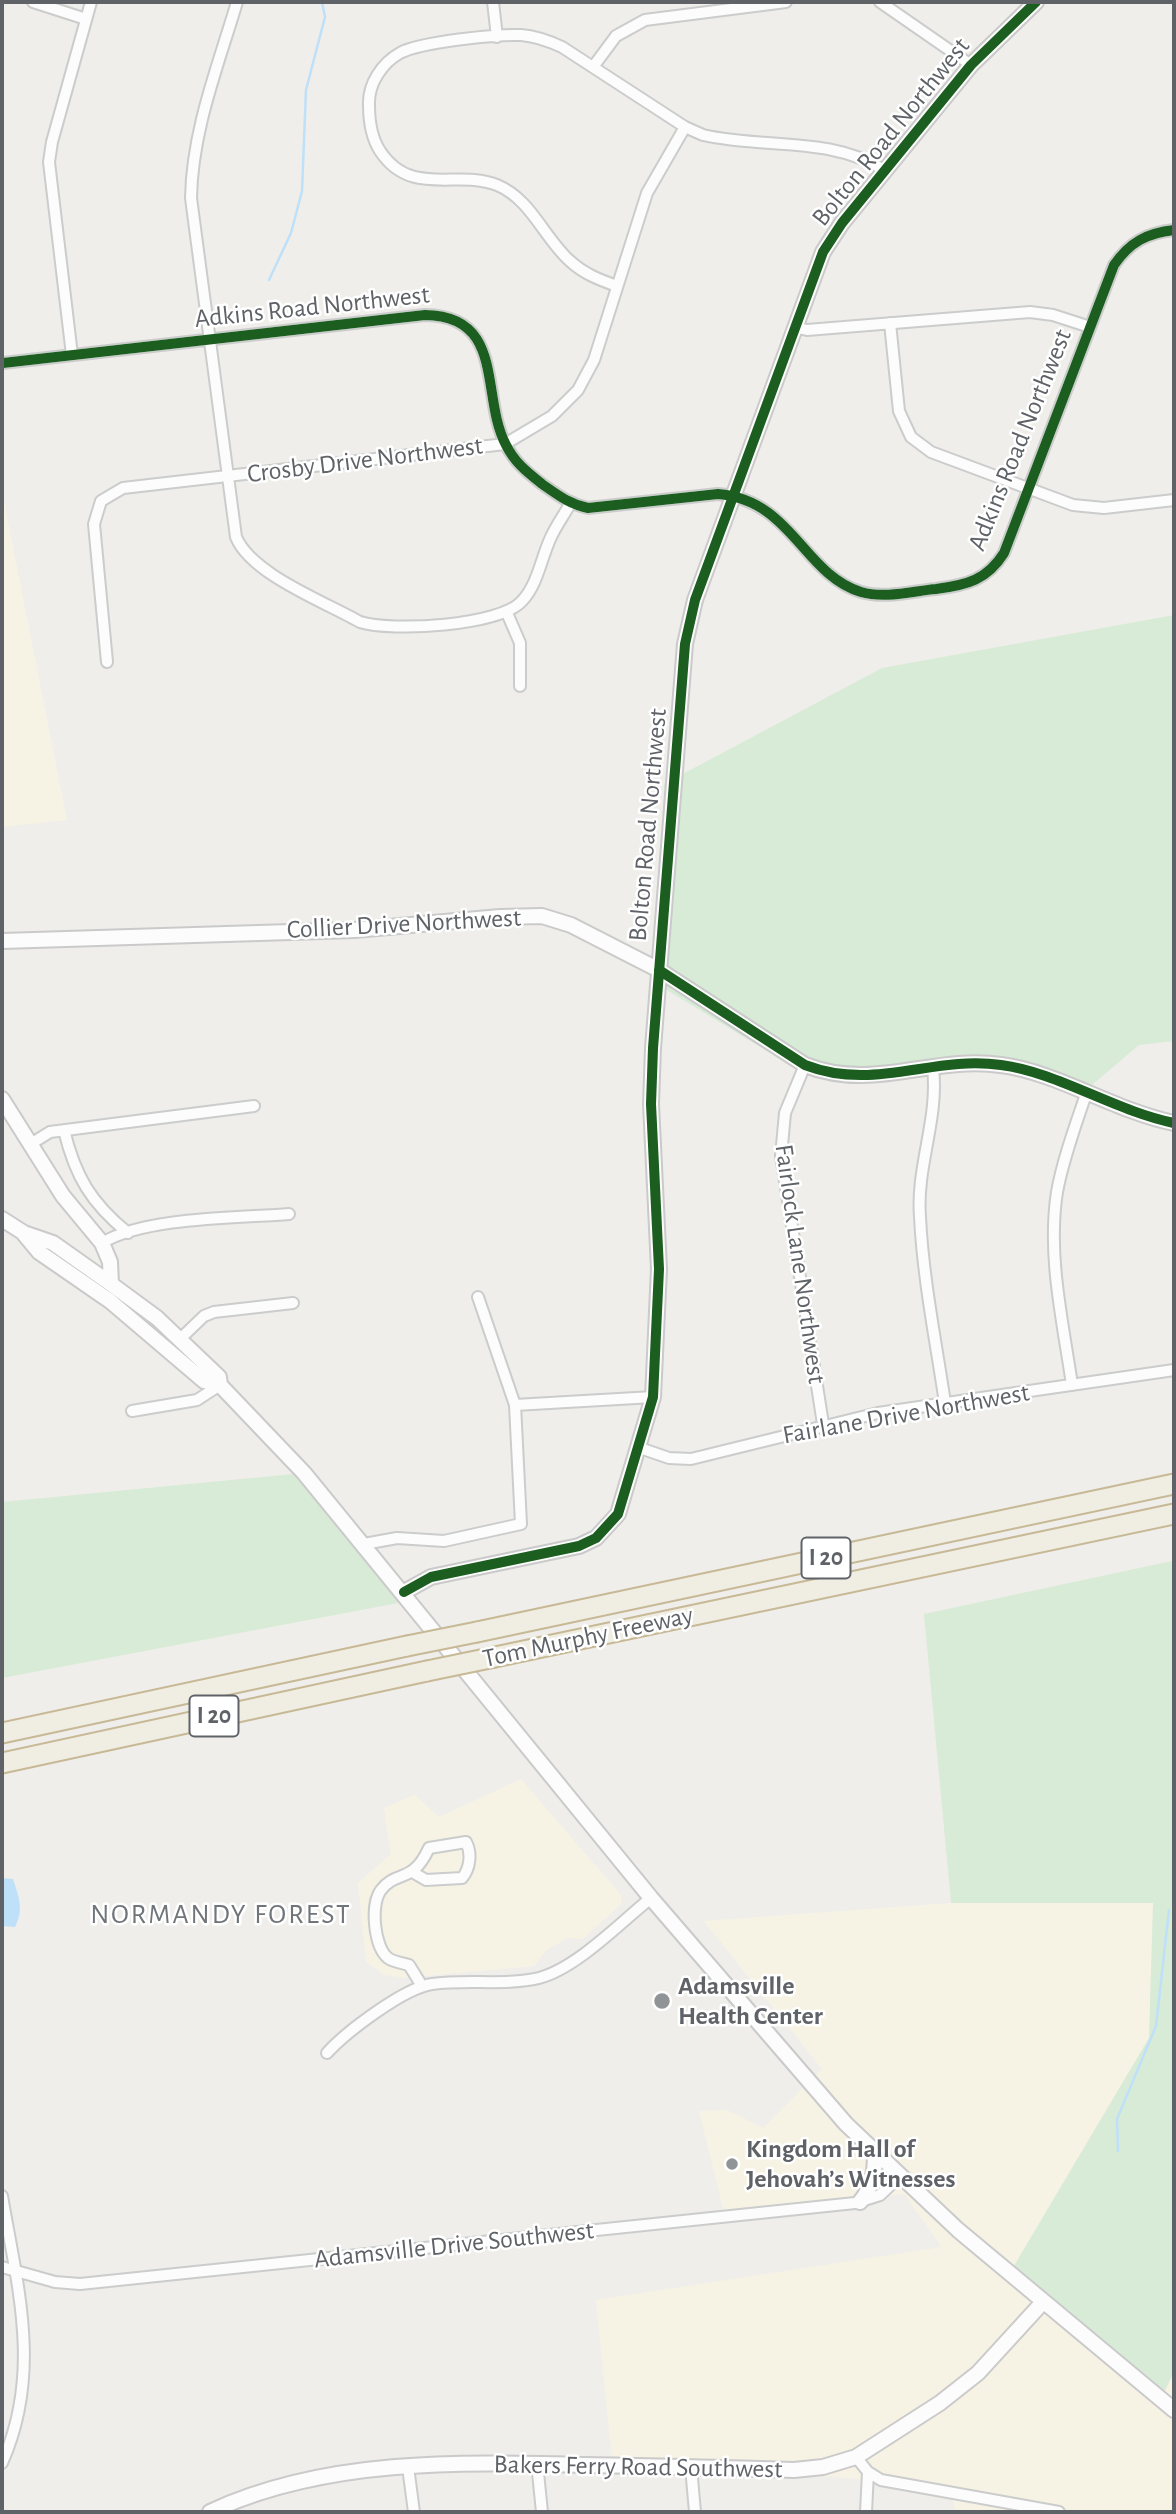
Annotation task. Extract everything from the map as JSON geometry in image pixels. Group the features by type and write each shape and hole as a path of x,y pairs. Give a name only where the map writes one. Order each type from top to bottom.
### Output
{"highway":[{"name":"Tom Murphy Freeway","path":"2,1733 1174,1484"},
{"name":"Tom Murphy Freeway","path":"2,1763 1174,1514"}],"main road":[{"name":"Bolton Road Northwest","path":"404,1592 431,1577 579,1546 596,1538 618,1514 640,1448 653,1397 659,1269 651,1104 685,644 695,600 793,327 823,253 842,223 971,65 1036,2"},
{"name":"Collier Drive Northwest","path":"2,941 355,930 541,916 572,925 659,970 805,1065 828,1074 853,1077 975,1063 1003,1065 1133,1113 1174,1123"},
{"path":"2,1099 63,1196 102,1244 110,1262 111,1284"},
{"path":"2,1219 24,1233 53,1243 111,1284 180,1339 219,1377 220,1385"},
{"path":"24,1233 39,1252 110,1301 205,1381 220,1385 304,1473 404,1592 651,1898 794,2067 874,2153 1043,2302 1174,2410"},
{"path":"860,2202 870,2190 875,2171 874,2153"},
{"name":"Bakers Ferry Road Southwest","path":"210,2512 278,2488 335,2475 408,2467 537,2463 794,2470 823,2467 856,2457 933,2408 978,2373 1043,2302"}],"street":[{"path":"33,2 86,19"},
{"path":"72,355 49,162 52,142 91,2"},
{"path":"237,2 191,162 191,198 236,537 246,556 360,622 396,629 492,617 507,613 530,592 551,536 570,505 589,508 718,494 733,495"},
{"path":"493,2 497,37"},
{"path":"593,67 616,36 645,20 786,2"},
{"path":"880,2 971,65"},
{"path":"617,286 593,277 571,262 524,204 507,190 483,181 432,181 413,177 391,164 375,143 369,122 369,96 377,75 390,60 416,47 522,35 545,39 685,127 723,140 839,149 865,158 884,170"},
{"name":"Crosby Drive Northwest","path":"107,663 94,524 101,501 122,488 505,443 552,416 578,390 594,360 647,193 685,127"},
{"name":"Adkins Road Northwest","path":"733,495 779,520 839,582 862,592 884,595 961,586 986,575 1004,553 1114,265 1122,253 1146,236 1174,230"},
{"path":"793,327 807,330 1030,312 1053,315 1090,327"},
{"name":"Adkins Road Northwest","path":"4,363 425,315 450,318 471,331 484,350 495,414 505,443 518,466 570,505"},
{"path":"890,323 899,411 911,437 931,452 1088,508 1174,500"},
{"path":"507,613 520,643 520,685"},
{"name":"Fairlock Lane Northwest","path":"805,1065 785,1113 780,1156 823,1424"},
{"path":"933,1068 935,1108 922,1175 919,1216 945,1403"},
{"path":"1072,1385 1055,1270 1054,1223 1062,1165 1086,1094"},
{"path":"29,1145 50,1132 254,1106"},
{"path":"64,1130 80,1180 99,1209 128,1233"},
{"path":"102,1244 128,1233 187,1222 289,1214"},
{"path":"364,1544 397,1538 444,1541 521,1524 515,1405 478,1297"},
{"path":"180,1339 204,1316 214,1312 293,1303"},
{"name":"Fairlane Drive Northwest","path":"640,1448 669,1458 691,1459 823,1424 945,1403 1174,1370"},
{"path":"132,1411 197,1400 220,1385"},
{"path":"515,1405 653,1397"},
{"path":"414,1873 426,1880 462,1878 466,1873 470,1848 466,1842 435,1844 429,1848 414,1873 391,1882 379,1892 375,1901 382,1951 389,1959 409,1965 422,1986"},
{"path":"327,2053 346,2031 422,1986 527,1979 551,1973 585,1951 651,1898"},
{"name":"Adamsville Drive Southwest","path":"2,2267 15,2268 55,2282 80,2284 860,2202 880,2195 899,2177"},
{"path":"2,2196 26,2340 26,2367 15,2428 2,2463"},
{"path":"856,2457 868,2472 881,2480 1059,2512"},
{"path":"537,2463 542,2512"},
{"path":"408,2467 414,2512"},
{"path":"691,2467 695,2512"},
{"path":"866,2512 868,2472"}],"shaded area":[{"path":"2,492 67,820 2,827"},
{"path":"521,1779 621,1895 621,1904 583,1939 568,1938 546,1950 534,1966 403,1978 384,1975 366,1961 358,1883 391,1854 384,1808 415,1795 439,1817"},
{"path":"1153,1902 1149,2038 1008,2276 1157,2406 1174,2372 1174,2512 955,2512 951,2488 700,2464 612,2460 596,2300 942,2247 904,2194 725,2216 699,2111 727,2110 763,2128 822,2069 704,1921 951,1903"}],"green space":[{"path":"1174,615 1174,1041 1139,1045 1079,1096 982,1064 911,1073 806,1075 657,984 664,784 882,668"},
{"path":"304,1473 414,1600 2,1678 2,1502"},
{"path":"1172,1561 1174,2372 1157,2407 1008,2276 1149,2038 1153,1903 951,1903 924,1614"}],"water":[{"path":"2,1878 13,1879 20,1903 15,1927 2,1926"}],"waterway":[{"path":"269,280 291,233 302,191 306,90 325,17 322,2"},
{"path":"1118,2151 1117,2119 1156,2026 1169,1910"}],"cycle path":[{"path":"404,1592 431,1577 579,1546 596,1538 618,1514 653,1397 659,1269 651,1104 653,1048 685,644 695,600 823,252 842,223 971,65 1036,2"},
{"path":"3,363 425,315 451,319 468,329 479,344 486,362 498,425 506,445 526,471 564,499 588,508 718,494 743,499 763,509 780,523 841,583 870,594 899,594 975,580 991,569 1004,553 1114,265 1126,250 1140,240 1155,233 1174,230"},
{"path":"659,970 805,1065 855,1075 976,1063 1001,1065 1043,1075 1130,1110 1174,1123"}],"place":[{"name":"Adamsville Health Center","path":"662,2001"},
{"name":"Kingdom Hall of Jehovah’s Witnesses","path":"732,2164"}],"district":[{"name":"NORMANDY FOREST","path":"221,1915"}]}
